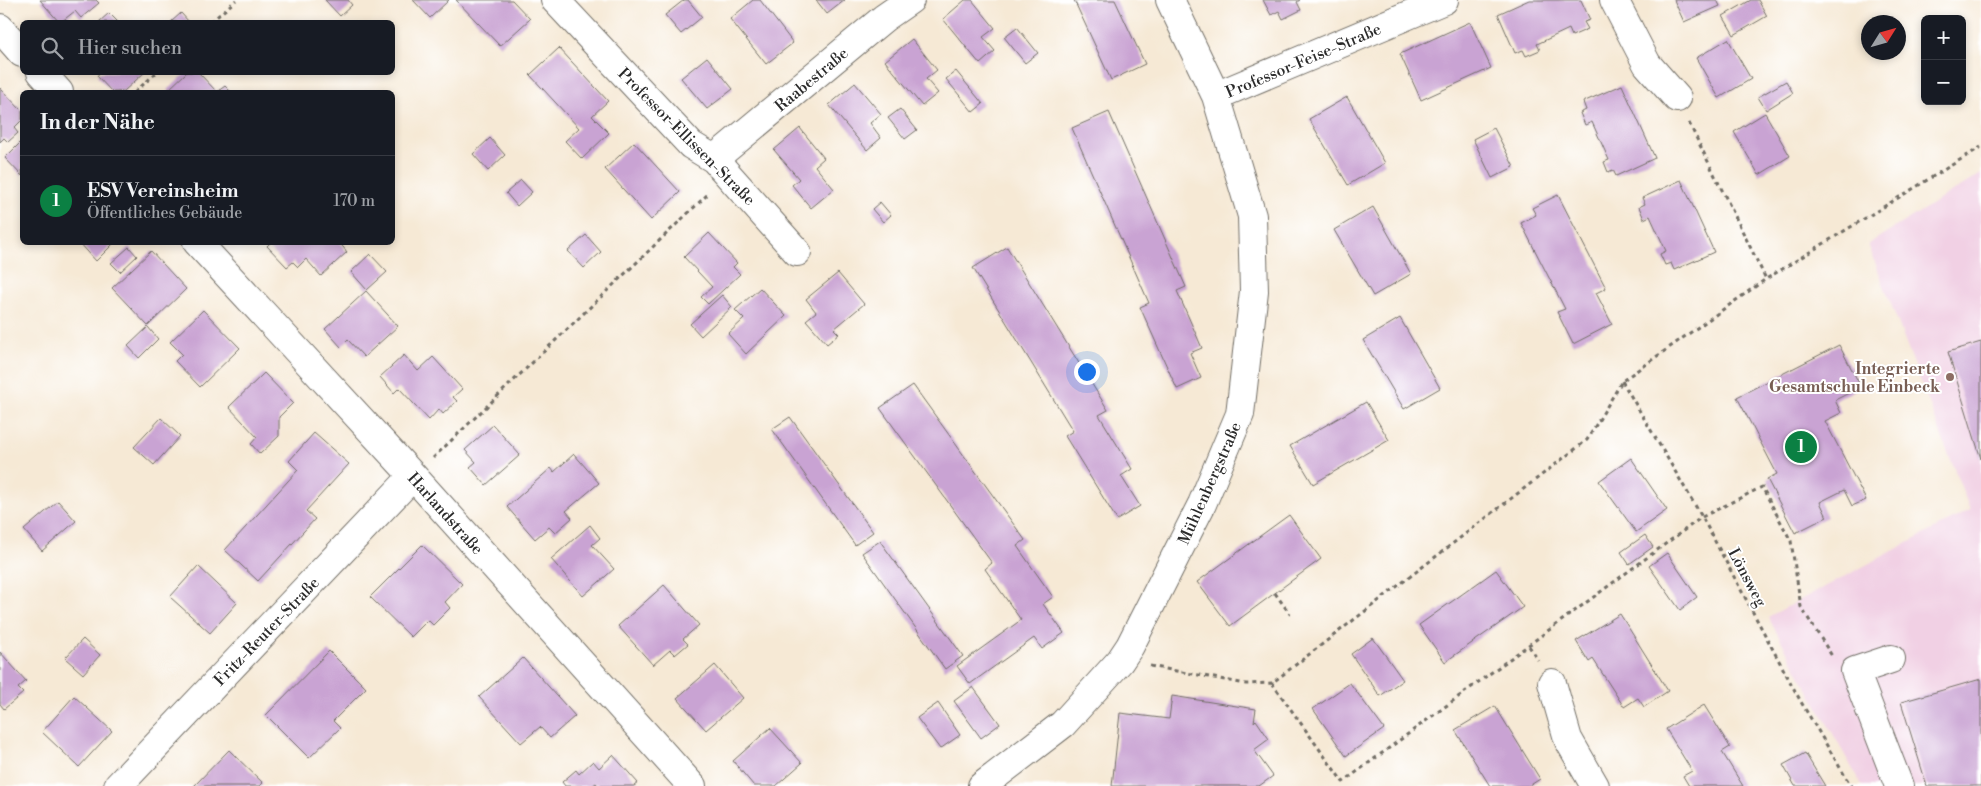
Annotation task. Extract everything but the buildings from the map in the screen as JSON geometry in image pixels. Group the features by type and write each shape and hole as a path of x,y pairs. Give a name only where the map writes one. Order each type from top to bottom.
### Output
{"street":[{"name":"Professor-Ellissen-Straße","path":"555,0 692,145 714,159 797,252"},
{"name":"Raabestraße","path":"714,159 884,18 910,0"},
{"name":"Mühlenbergstraße","path":"982,786 1063,724 1120,661 1130,646 1202,504 1240,414 1254,291 1252,216 1216,96 1170,0"},
{"name":"Professor-Feise-Straße","path":"1216,96 1444,0"},
{"path":"1614,0 1647,64 1676,98"},
{"path":"0,28 20,51"},
{"path":"44,75 57,90"},
{"name":"Harlandstraße","path":"200,245 413,476 692,786"},
{"name":"Fritz-Reuter-Straße","path":"118,786 413,476"},
{"path":"1891,659 1855,671 1899,786"},
{"path":"1552,683 1568,740 1595,786"}],"path":[{"path":"214,20 236,0"},
{"path":"137,90 154,75"},
{"path":"1676,98 1766,279"},
{"path":"1120,661 1246,684 1272,683 1587,440 1622,381 1766,279 1981,147"},
{"path":"413,476 709,193 714,159"},
{"name":"Lönsweg","path":"1622,381 1702,517 1801,702 1851,786"},
{"path":"1272,683 1343,782 1702,517 1762,487 1791,542 1801,607 1834,659 1855,671"},
{"path":"1275,593 1290,614"}],"shaded area":[{"name":"Integrierte Gesamtschule Einbeck","path":"1981,174 1981,786 1862,786 1768,617 1970,510 1868,244"}],"place":[{"name":"Integrierte Gesamtschule Einbeck","path":"1950,377"},
{"name":"ESV Vereinsheim","path":"1801,447"}]}
